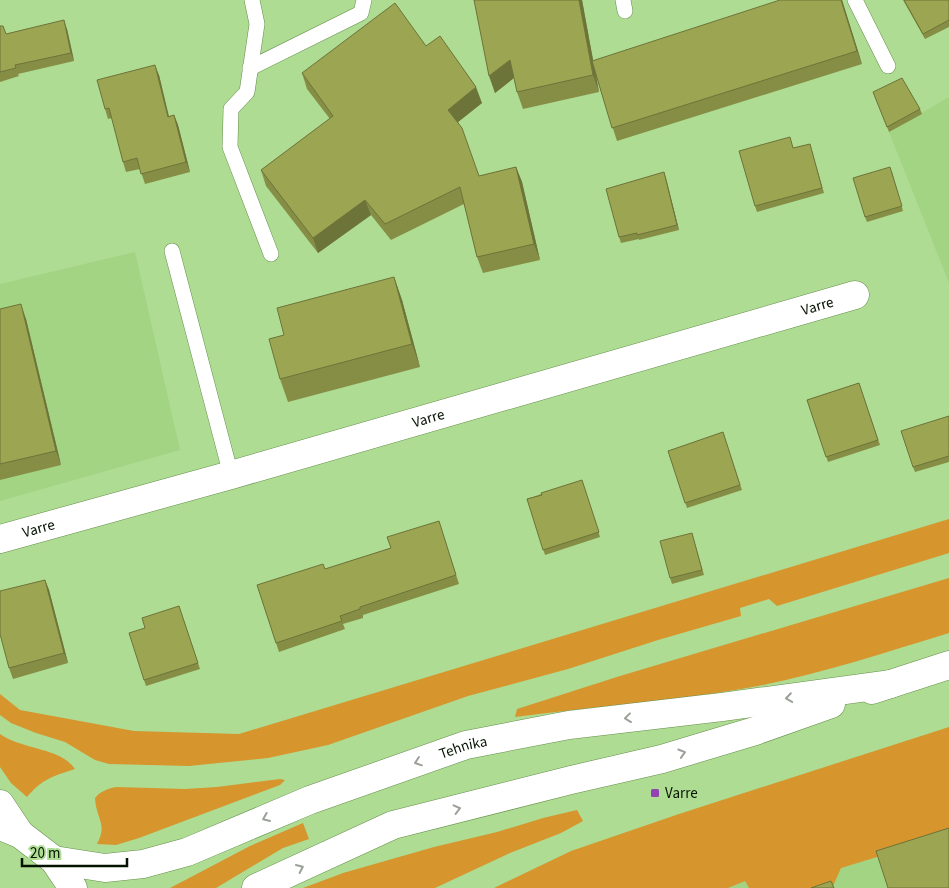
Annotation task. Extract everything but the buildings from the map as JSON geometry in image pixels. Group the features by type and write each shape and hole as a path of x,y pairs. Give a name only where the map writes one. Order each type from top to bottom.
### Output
{"main road":[{"name":"Varre","path":"0,539 232,475 855,296"},
{"name":"Tehnika","path":"256,888 393,825 662,759 754,731 949,665"},
{"name":"Tehnika","path":"54,860 105,868 142,864 187,852 310,800 466,745 569,725 722,707 890,684"},
{"path":"0,804 10,830 54,860 73,888"}],"lane":[{"path":"252,0 257,24 247,92 231,109 230,147 271,254"},
{"path":"250,68 361,12 364,0"},
{"path":"855,0 888,66"},
{"path":"172,251 232,475"}],"shaded area":[{"path":"949,97 949,283 889,132"},
{"path":"135,252 180,450 0,501 0,284"},
{"path":"949,519 949,553 777,606 769,599 740,608 741,616 568,669 468,696 328,745 268,758 189,766 109,764 95,760 65,742 11,723 0,715 0,694 20,710 134,731 239,734"},
{"path":"949,578 949,633 846,664 767,684 685,697 515,717 517,709 620,676"},
{"path":"949,727 949,835 841,868 833,886 829,888 749,888 745,881 728,888 494,888 571,851"},
{"path":"0,734 19,743 60,756 75,769 48,779 27,797 11,783 0,767"},
{"path":"280,779 285,780 280,785 139,838 116,845 97,844 101,826 95,798 107,790 116,787 185,789 217,787"},
{"path":"577,810 583,821 561,833 510,853 435,888 303,888 343,873 434,847"},
{"path":"303,823 309,839 283,848 216,888 170,888 250,846"},
{"path":"949,835 949,888 705,888"}],"place":[{"name":"Varre","path":"655,793"}]}
